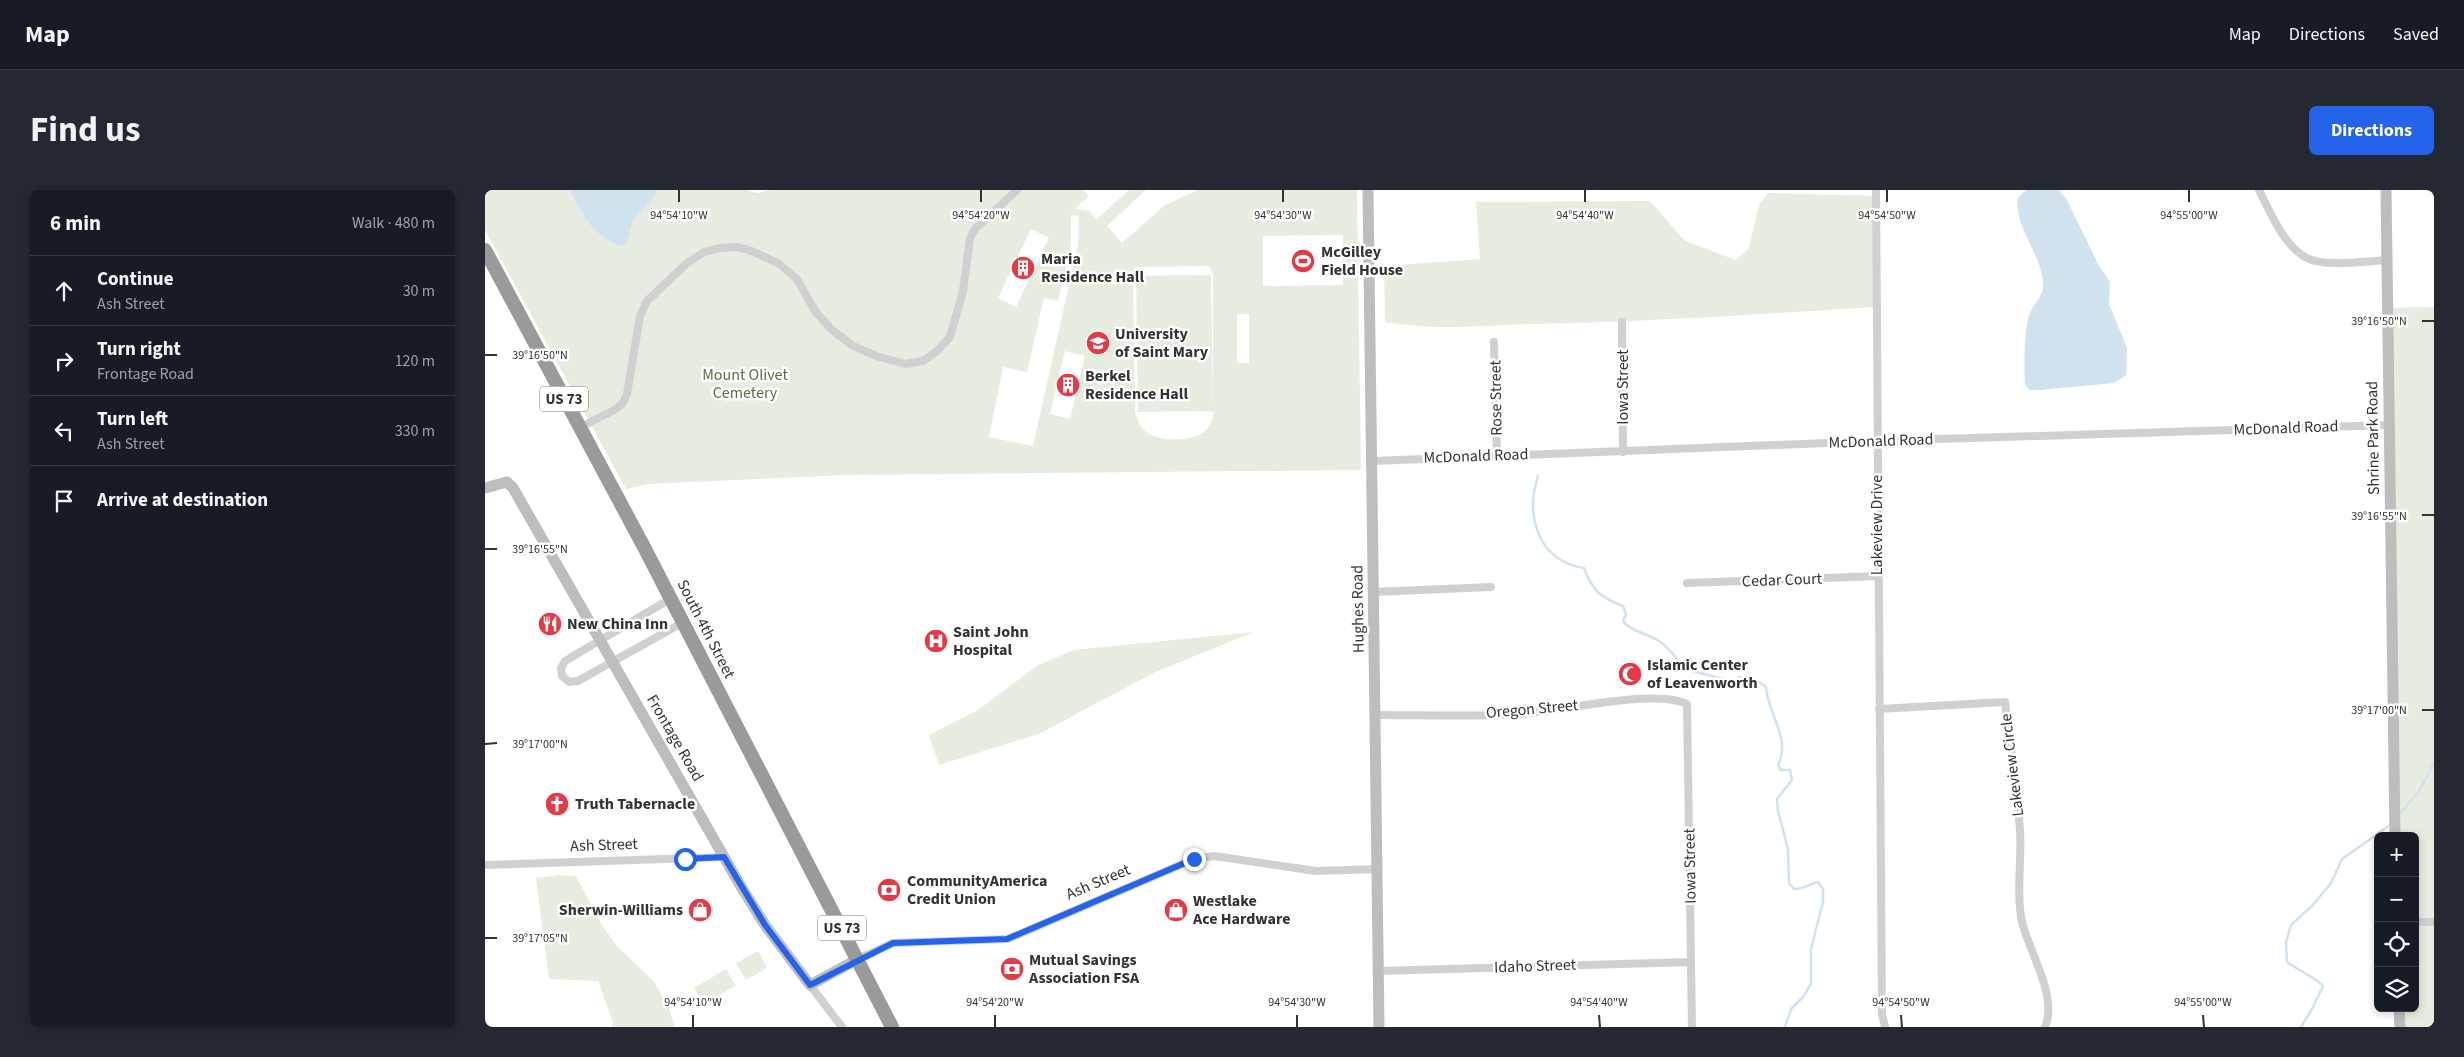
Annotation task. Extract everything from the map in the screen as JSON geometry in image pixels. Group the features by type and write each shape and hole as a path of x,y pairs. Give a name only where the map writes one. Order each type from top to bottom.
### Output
{"highway":[{"name":"South 4th Street","path":"485,250 670,599 892,1027"}],"street":[{"path":"579,428 616,409 623,403 627,394 639,316 647,301 686,264 704,252 720,248 736,247 749,250 778,263 797,279 815,311 831,329 853,346 879,357 906,364 923,361 936,352 950,337 963,291 970,238 975,229 1017,190"},
{"name":"Hughes Road","path":"1368,190 1379,1027"},
{"name":"Lakeview Drive","path":"1876,190 1879,709"},
{"path":"2259,190 2293,248 2306,258 2326,262 2387,260"},
{"name":"Shrine Park Road","path":"2386,190 2395,832"},
{"name":"Iowa Street","path":"1622,322 1623,452"},
{"name":"Rose Street","path":"1494,342 1497,455"},
{"name":"McDonald Road","path":"1373,461 1876,441 2389,425"},
{"name":"Frontage Road","path":"485,488 507,482 513,488 724,857 765,925 841,1027"},
{"name":"Cedar Court","path":"1687,583 1877,576"},
{"path":"1374,592 1491,587"},
{"path":"670,599 565,660 561,668 562,676 569,682 578,681 682,623"},
{"name":"Oregon Street","path":"1376,715 1522,714 1607,702 1676,699 1687,704"},
{"name":"Lakeview Circle","path":"1879,709 2005,702 2020,831 2022,919 2028,944 2048,996 2050,1015 2045,1027"},
{"name":"Iowa Street","path":"1687,704 1692,1027"},
{"path":"1879,709 1882,1014 1885,1027"},
{"name":"Ash Street","path":"810,985 858,959 893,943 1007,939 1194,859 1214,856 1316,871 1378,870"},
{"name":"Ash Street","path":"485,865 724,857"},
{"path":"2419,922 2434,922"},
{"name":"Idaho Street","path":"1379,972 1691,962"},
{"path":"2399,1012 2400,1027"}],"green space":[{"name":"University of Saint Mary","path":"485,190 570,190 584,216 596,231 621,246 626,239 632,221 657,190 746,190 757,193 770,190 1083,190 1089,196 1075,209 1089,211 1097,219 1129,190 1146,190 1107,226 1122,243 1165,205 1198,190 1357,190 1361,470 846,475 648,484 626,489 485,230","holes":["1071,215 1079,216 1078,245 1033,446 989,437 1003,367 1027,372 1044,298 1058,301 1071,245","1031,229 1049,238 1016,307 998,298","1343,235 1343,285 1263,286 1263,236","1210,266 1213,275 1213,417 1206,430 1197,436 1181,439 1156,437 1144,430 1137,419 1135,412 1133,276 1136,267","1237,314 1249,314 1249,363 1237,363","1065,351 1085,356 1070,419 1050,414"]},
{"path":"1768,193 1876,196 1877,307 1661,320 1459,327 1404,325 1385,322 1384,266 1480,259 1476,202 1650,201 1685,241 1736,260 1749,248 1759,205"},
{"path":"1211,275 1213,411 1138,412 1136,276"},
{"path":"2434,307 2434,1027 2399,1027 2398,1012 2419,1012 2419,832 2395,832 2386,308"},
{"path":"1254,632 1155,672 1041,733 939,765 929,735 978,710 1038,665 1074,650"},
{"path":"560,875 576,876 603,927 617,946 655,983 669,1009 675,1027 612,1027 613,1022 598,981 549,979 536,878"},
{"path":"758,951 767,968 746,980 736,963"},
{"path":"726,969 736,986 703,1004 694,988"}],"water":[{"path":"570,190 657,190 652,199 633,220 627,243 621,246 603,237 589,224"},
{"path":"2026,190 2059,190 2067,200 2098,264 2110,282 2109,304 2127,348 2126,375 2114,383 2040,390 2030,390 2025,385 2025,348 2028,319 2042,293 2043,286 2039,264 2024,231 2018,209 2018,198"}],"waterway":[{"path":"1538,476 1533,506 1539,534 1546,546 1568,564 1584,568 1590,582 1598,592 1609,600 1623,606 1626,614 1623,621 1626,624 1663,644 1673,653 1684,669 1732,681 1739,677 1759,682 1766,687 1767,697 1781,736 1782,755 1778,765 1781,770 1790,770 1792,780 1777,799 1778,811 1788,849 1789,883 1794,889 1818,882 1823,889 1823,902 1811,949 1811,984 1803,997 1791,1009 1785,1027"},
{"path":"2399,815 2419,791 2434,763"},
{"path":"2301,1027 2323,986 2287,962 2286,942 2291,925 2312,906 2331,883 2342,859 2390,825"}],"place":[{"name":"McGilley Field House","path":"1303,261"},
{"name":"Maria Residence Hall","path":"1023,268"},
{"name":"University of Saint Mary","path":"1098,343"},
{"name":"Berkel Residence Hall","path":"1068,385"},
{"name":"New China Inn","path":"550,624"},
{"name":"Saint John Hospital","path":"936,641"},
{"name":"Islamic Center of Leavenworth","path":"1630,674"},
{"name":"Truth Tabernacle","path":"557,804"},
{"name":"CommunityAmerica Credit Union","path":"889,890"},
{"name":"Sherwin-Williams","path":"700,910"},
{"name":"Westlake Ace Hardware","path":"1176,910"},
{"name":"Mutual Savings Association FSA","path":"1012,969"}],"route":[{"path":"685,859 724,857 765,925 810,985 858,959 893,943 1007,939 1194,859"}],"park label":[{"name":"Mount Olivet Cemetery","path":"745,384"}]}
